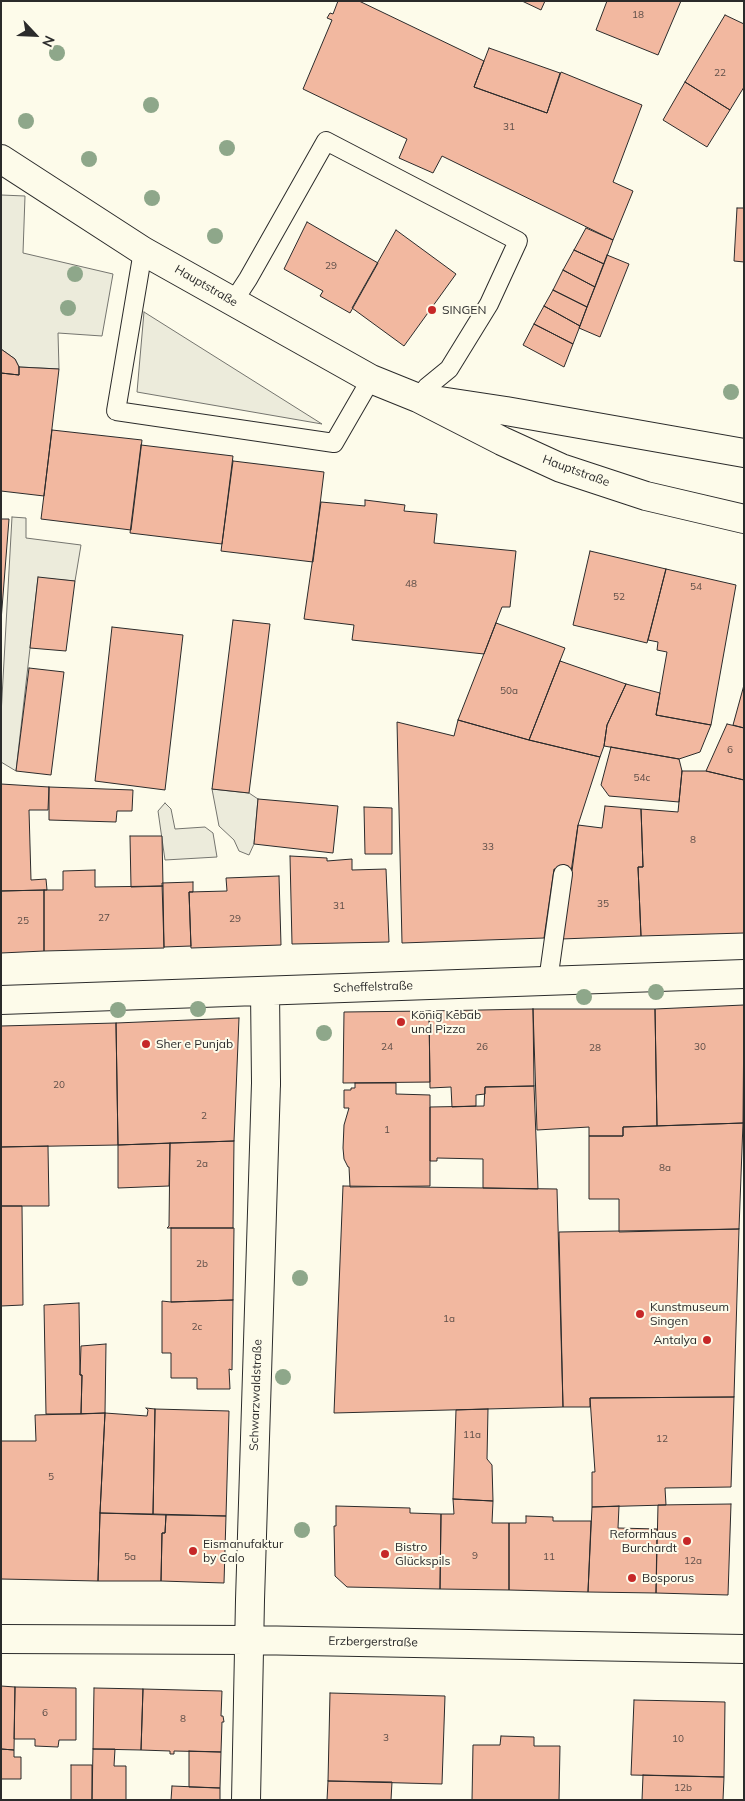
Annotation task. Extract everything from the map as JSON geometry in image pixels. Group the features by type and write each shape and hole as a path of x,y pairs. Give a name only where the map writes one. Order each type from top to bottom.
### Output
{"street":[{"name":"Hauptstraße","path":"1,160 143,251 371,380 418,398 562,468 646,496 744,519"},
{"name":"Hauptstraße","path":"418,398 506,410 744,453"},
{"name":"Scheffelstraße","path":"1,1000 744,974"},
{"name":"Schwarzwaldstraße","path":"246,1800 266,1083 266,990"},
{"name":"Erzbergerstraße","path":"1,1639 249,1640 744,1649"}],"lane":[{"path":"233,302 326,141 518,241 489,304 449,369 427,387 418,398"},
{"path":"143,251 116,411 334,443 371,380"},
{"path":"548,981 563,874"}],"shaded area":[{"path":"1,195 25,196 23,253 113,274 102,336 58,333 59,369 19,367 15,359 1,349"},
{"path":"144,312 322,424 137,392"},
{"path":"12,517 26,518 26,538 81,545 75,581 38,578 16,771 1,762 1,715"},
{"path":"212,789 249,793 258,799 254,844 249,855 239,851 234,840 219,826"},
{"path":"165,803 171,809 175,829 205,827 213,833 217,857 165,860 158,811"}],"building":[{"path":"338,1 359,1 484,61 474,87 547,113 561,72 642,105 613,182 633,191 613,240 442,156 433,173 399,158 407,139 303,89 332,20 327,18 330,13 333,14"},
{"path":"522,1 545,1 541,10"},
{"path":"607,1 681,1 658,55 596,30"},
{"path":"725,15 744,24 744,87 730,110 685,82"},
{"path":"489,48 560,73 547,113 474,87"},
{"path":"685,82 730,110 707,147 663,120"},
{"path":"737,208 744,208 744,262 734,261"},
{"path":"307,222 378,263 350,313 320,296 323,291 284,269"},
{"path":"586,228 613,240 604,264 574,250"},
{"path":"396,230 456,274 404,346 352,308"},
{"path":"574,250 604,264 595,287 563,270"},
{"path":"607,255 629,264 600,337 579,328"},
{"path":"563,270 595,287 587,307 553,290"},
{"path":"553,290 587,307 580,326 544,306"},
{"path":"544,306 580,326 573,344 534,324"},
{"path":"534,324 573,344 564,367 523,345"},
{"path":"1,349 15,359 19,367 19,375 1,373"},
{"path":"19,367 59,369 44,496 1,491 1,373 19,375"},
{"path":"52,430 142,440 131,530 41,519"},
{"path":"141,445 233,456 222,544 130,533"},
{"path":"233,461 324,472 313,562 221,551"},
{"path":"365,500 405,505 404,511 437,514 434,543 516,551 510,607 502,607 484,654 352,640 354,625 304,619 321,502 365,506"},
{"path":"1,519 9,519 1,621"},
{"path":"590,551 666,569 647,643 573,625"},
{"path":"666,569 736,585 711,725 656,715 667,652 657,650 658,642 648,640"},
{"path":"38,577 75,581 66,651 30,648"},
{"path":"233,620 270,624 249,793 212,789"},
{"path":"496,623 565,648 529,740 458,720"},
{"path":"112,627 183,635 165,790 95,781"},
{"path":"560,661 626,684 607,725 604,746 600,757 529,740"},
{"path":"29,668 64,672 51,775 16,771"},
{"path":"626,684 660,693 656,715 711,725 700,752 679,759 604,746 607,725"},
{"path":"744,685 744,728 733,725"},
{"path":"458,720 600,757 578,825 572,871 554,869 544,938 402,943 397,722 454,736"},
{"path":"727,724 744,728 744,780 706,771"},
{"path":"611,747 679,759 682,771 679,802 609,796 601,785"},
{"path":"682,771 706,771 744,780 744,933 641,936 638,867 643,867 641,809 678,812"},
{"path":"1,784 49,787 48,810 29,810 31,880 46,879 47,890 1,891"},
{"path":"49,787 133,790 132,811 117,811 116,822 49,820"},
{"path":"258,799 338,806 333,853 254,844"},
{"path":"605,806 641,809 643,867 638,867 641,936 561,939 578,825 602,828"},
{"path":"364,807 392,808 392,854 365,854"},
{"path":"130,836 162,836 163,886 131,887"},
{"path":"290,856 327,858 327,861 352,859 352,870 386,869 389,942 292,944"},
{"path":"95,870 95,887 163,886 164,948 44,951 44,890 63,890 63,871"},
{"path":"279,876 281,945 191,948 189,892 227,891 226,878"},
{"path":"193,882 193,892 189,892 191,946 164,947 162,883"},
{"path":"44,890 44,951 1,953 1,891"},
{"path":"744,1005 743,1123 657,1126 655,1009"},
{"path":"533,1009 534,1086 485,1087 485,1094 476,1095 476,1106 452,1107 451,1087 430,1088 429,1011"},
{"path":"533,1009 655,1009 657,1126 623,1127 623,1136 589,1136 589,1127 537,1130"},
{"path":"429,1011 430,1082 343,1083 344,1012"},
{"path":"239,1018 234,1141 118,1145 116,1023"},
{"path":"116,1023 118,1145 1,1147 1,1026"},
{"path":"355,1083 396,1083 396,1094 430,1095 430,1186 350,1187 349,1167 344,1159 343,1148 344,1125 349,1108 344,1108 344,1090 355,1088"},
{"path":"534,1086 538,1189 483,1188 483,1159 437,1158 437,1161 430,1161 430,1107 484,1106 485,1087"},
{"path":"743,1123 739,1229 619,1232 619,1199 589,1199 589,1136 623,1136 623,1127"},
{"path":"234,1141 233,1228 167,1228 169,1226 170,1143"},
{"path":"170,1143 169,1186 118,1188 118,1145"},
{"path":"48,1146 49,1206 1,1206 1,1147"},
{"path":"343,1186 557,1189 563,1407 334,1413"},
{"path":"1,1206 22,1206 23,1305 1,1306"},
{"path":"171,1228 234,1228 233,1300 171,1302"},
{"path":"739,1229 734,1397 590,1398 590,1407 563,1407 559,1232"},
{"path":"233,1300 232,1370 229,1369 230,1389 197,1389 197,1378 171,1378 171,1353 162,1353 162,1301"},
{"path":"79,1303 80,1375 82,1375 81,1414 46,1414 44,1305"},
{"path":"106,1344 105,1413 81,1414 81,1346"},
{"path":"734,1397 731,1487 665,1488 666,1505 592,1507 592,1472 595,1472 590,1398"},
{"path":"146,1408 155,1409 153,1514 100,1513 105,1413 147,1416 148,1410"},
{"path":"155,1409 229,1411 226,1516 153,1514"},
{"path":"488,1409 487,1459 492,1465 493,1501 453,1499 456,1410"},
{"path":"105,1413 98,1581 1,1579 1,1441 36,1441 35,1415"},
{"path":"453,1499 493,1501 492,1523 509,1523 509,1590 440,1589 441,1514 454,1514"},
{"path":"731,1504 728,1595 656,1593 658,1505"},
{"path":"336,1506 410,1508 410,1513 441,1514 440,1589 347,1587 335,1576 334,1526 336,1526"},
{"path":"619,1506 618,1528 657,1529 656,1593 588,1592 592,1507"},
{"path":"100,1513 166,1515 165,1533 162,1533 161,1581 98,1581"},
{"path":"166,1515 226,1516 224,1583 161,1581 162,1533 165,1533"},
{"path":"526,1516 553,1517 553,1521 591,1521 588,1592 509,1590 509,1523 526,1523"},
{"path":"1,1686 15,1687 14,1750 1,1749"},
{"path":"15,1687 76,1688 76,1740 59,1740 58,1747 35,1746 35,1739 14,1739"},
{"path":"94,1688 143,1689 141,1750 93,1749"},
{"path":"143,1689 222,1691 221,1716 223,1716 224,1722 222,1722 221,1752 174,1751 174,1754 170,1754 170,1751 141,1750"},
{"path":"330,1693 445,1696 442,1784 328,1781"},
{"path":"634,1700 725,1702 724,1777 631,1775"},
{"path":"501,1736 534,1737 534,1746 560,1746 559,1800 472,1800 473,1745 500,1745"},
{"path":"1,1749 14,1750 14,1757 21,1757 21,1779 1,1779"},
{"path":"93,1749 115,1749 114,1766 126,1766 126,1800 92,1800"},
{"path":"189,1751 221,1752 220,1788 189,1787"},
{"path":"71,1765 92,1765 92,1800 71,1800"},
{"path":"643,1775 724,1777 723,1800 642,1800"},
{"path":"328,1781 392,1782 391,1800 327,1800"},
{"path":"172,1786 220,1788 220,1800 171,1800"}],"place":[{"name":"SINGEN","path":"432,310"},
{"name":"König Kebab und Pizza","path":"401,1022"},
{"name":"Sher e Punjab","path":"146,1044"},
{"name":"Kunstmuseum Singen","path":"640,1314"},
{"name":"Antalya","path":"707,1340"},
{"name":"Reformhaus Burchardt","path":"687,1541"},
{"name":"Eismanufaktur by Calo","path":"193,1551"},
{"name":"Bistro Glückspils","path":"385,1554"},
{"name":"Bosporus","path":"632,1578"}]}
